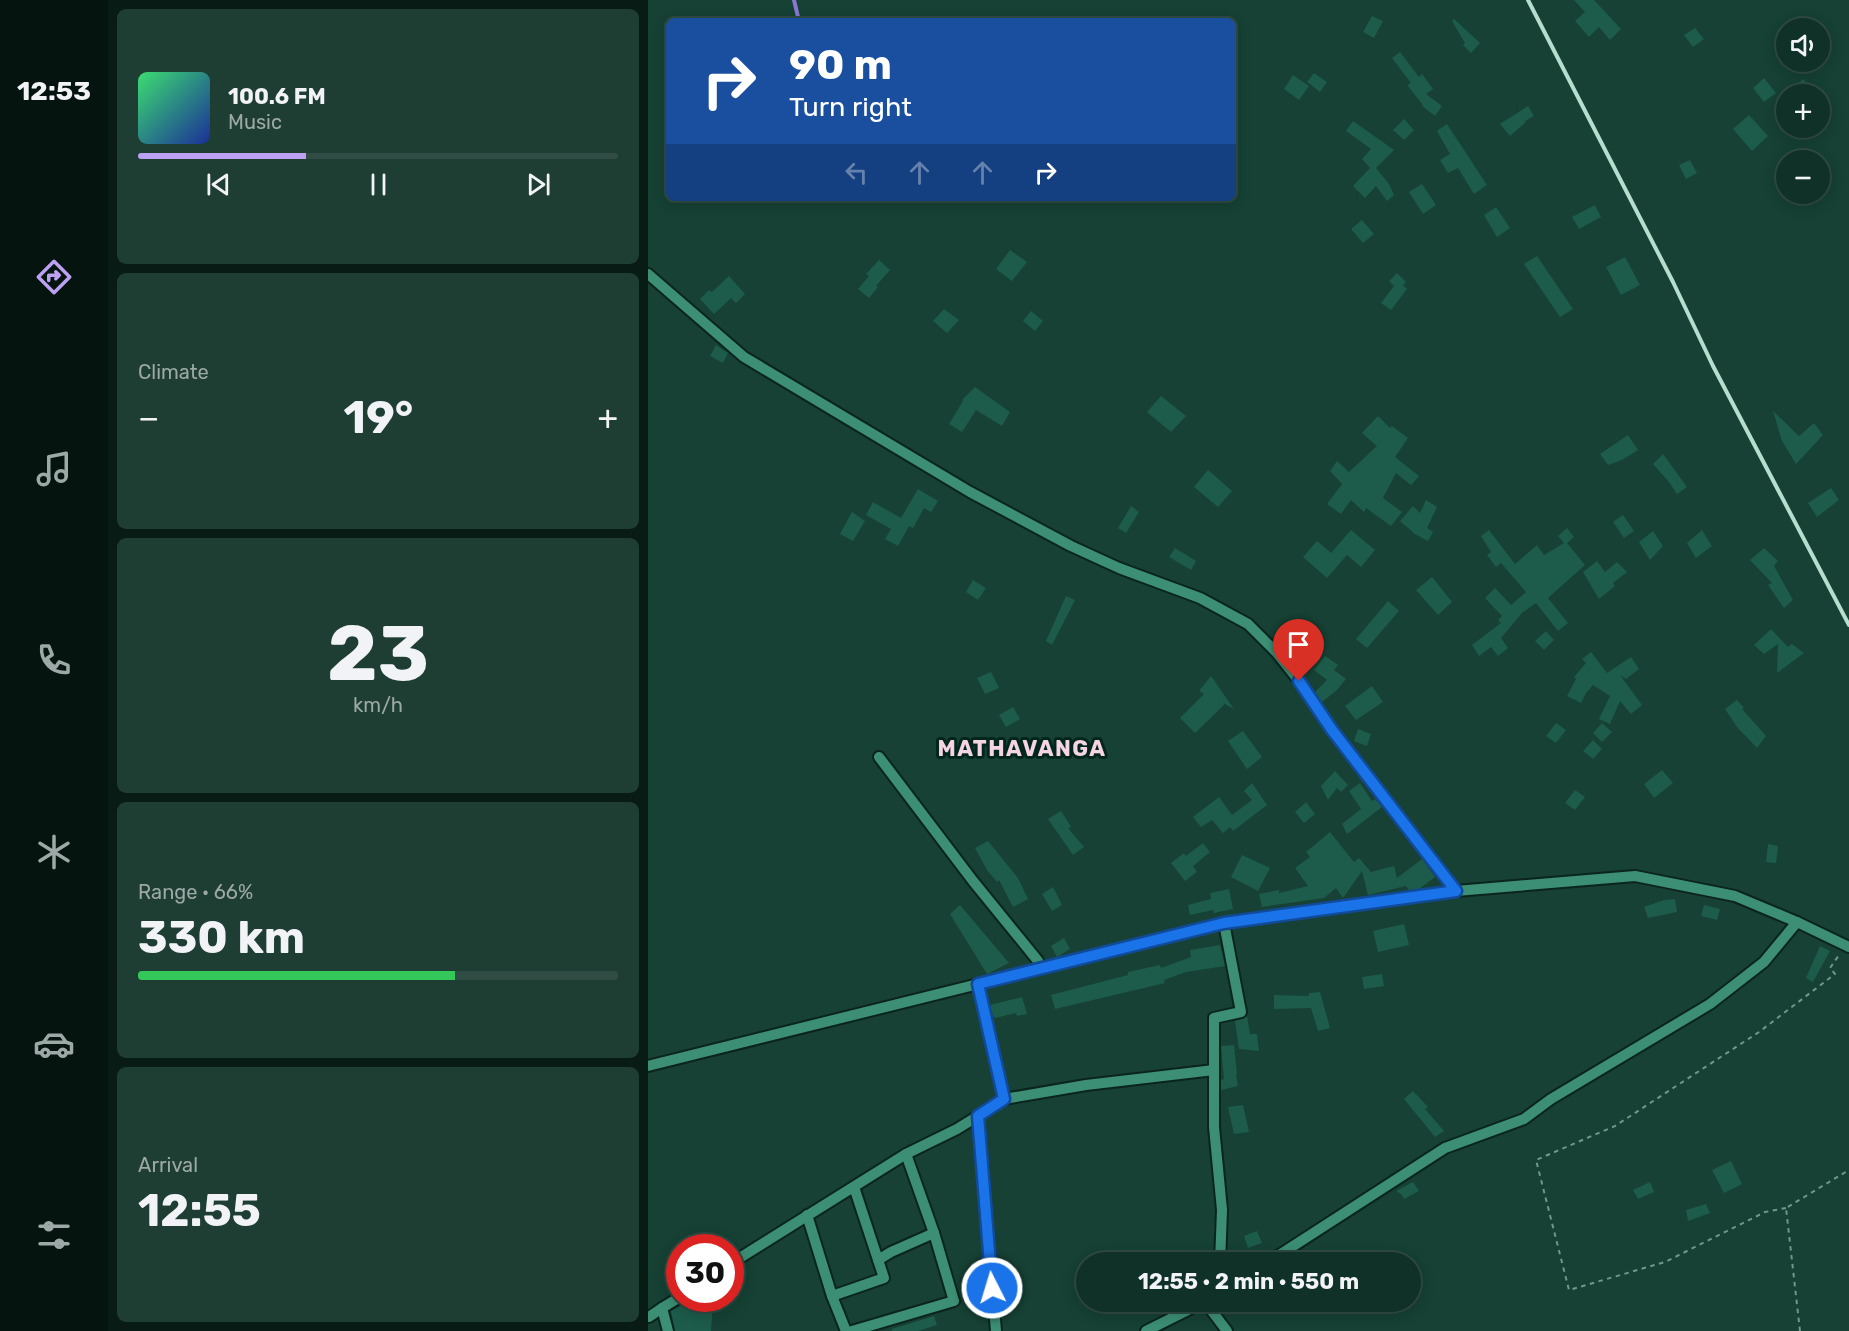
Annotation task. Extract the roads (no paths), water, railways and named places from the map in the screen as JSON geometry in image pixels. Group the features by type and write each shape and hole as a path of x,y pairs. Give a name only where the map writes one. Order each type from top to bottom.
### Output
{"street":[{"path":"648,274 744,357 970,492 1071,546 1119,568 1200,598 1248,624 1276,652 1299,681 1332,730 1456,891"},
{"path":"879,757 973,881 1038,961"},
{"path":"648,1066 1224,923 1456,891 1635,876 1735,896 1849,946"},
{"path":"1285,1252 1445,1148 1524,1119 1551,1099 1710,1004 1764,962 1797,922"},
{"path":"1220,1252 1222,1210 1214,1127 1214,1018 1242,1012 1224,923"},
{"path":"978,984 1004,1099"},
{"path":"744,1255 906,1154 957,1129 1004,1099 1086,1085 1214,1070"},
{"path":"978,1116 996,1331"},
{"path":"852,1331 954,1301 934,1233 906,1154"},
{"path":"832,1296 884,1278 854,1187"},
{"path":"807,1215 832,1296 846,1331"},
{"path":"878,1260 934,1233"},
{"path":"648,1316 666,1306"},
{"path":"662,1308 668,1331"},
{"path":"1146,1331 1184,1312"},
{"path":"1212,1312 1227,1331"}],"waterway":[{"path":"794,0 798,18"}],"railway":[{"path":"1528,0 1673,282 1713,366 1849,625"}],"district":[{"name":"MATHAVANGA","path":"1022,748"}]}
